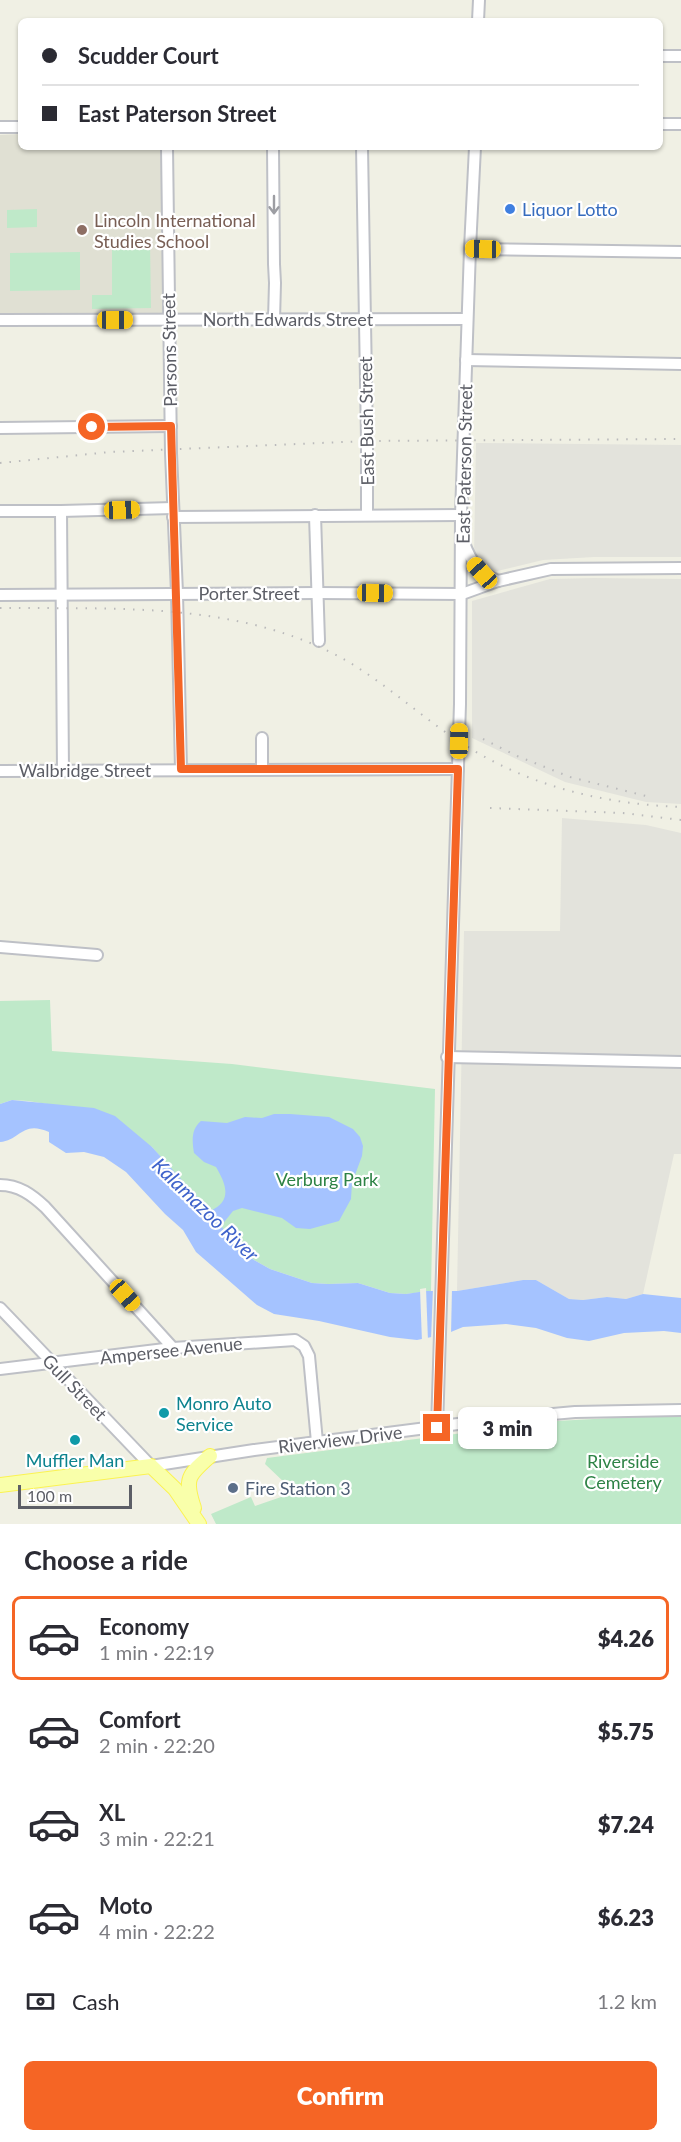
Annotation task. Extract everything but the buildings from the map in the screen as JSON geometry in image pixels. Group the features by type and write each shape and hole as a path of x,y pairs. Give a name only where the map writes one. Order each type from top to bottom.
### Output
{"main road":[{"path":"200,1524 188,1490 188,1482 191,1473 210,1456"},
{"name":"Riverview Drive","path":"0,1485 151,1466"},
{"path":"151,1466 175,1489 200,1524"}],"street":[{"path":"478,18 479,0"},
{"path":"663,56 681,56"},
{"path":"663,124 681,124"},
{"path":"0,127 18,127"},
{"name":"Parsons Street","path":"167,150 168,319 181,769"},
{"path":"273,150 274,320"},
{"name":"East Bush Street","path":"362,150 368,439 367,515"},
{"name":"East Paterson Street","path":"437,1428 447,1057 458,769 462,594 461,515 475,150"},
{"path":"470,249 681,252"},
{"name":"North Edwards Street","path":"0,320 467,319"},
{"path":"466,360 681,364"},
{"path":"0,428 171,426"},
{"path":"0,511 461,515"},
{"path":"62,511 63,771"},
{"path":"315,515 319,641"},
{"path":"461,535 470,560 484,575 498,581"},
{"path":"462,594 498,581 551,569 681,568"},
{"name":"Porter Street","path":"0,594 317,592 462,594"},
{"path":"262,738 262,769"},
{"name":"Walbridge Street","path":"0,771 458,769"},
{"path":"0,947 97,955"},
{"path":"447,1057 681,1062"},
{"path":"0,1185 15,1186 45,1207 173,1348"},
{"name":"Gull Street","path":"0,1308 151,1466"},
{"name":"Ampersee Avenue","path":"0,1369 173,1348 295,1340 307,1350 317,1442"},
{"name":"Riverview Drive","path":"151,1466 210,1456 497,1419 574,1412 681,1410"}],"shaded area":[{"name":"Lincoln International Studies School","path":"18,134 18,150 162,150 165,313 0,314 0,135"},
{"path":"476,443 681,445 681,557 594,557 543,560 493,572 474,556"},
{"path":"550,579 681,579 681,804 646,802 565,782 472,738 472,601"},
{"path":"562,818 646,825 681,833 681,1154 674,1154 643,1294 626,1299 607,1297 569,1299 536,1280 457,1291 464,931 560,931"}],"green space":[{"path":"37,209 37,227 7,228 7,210"},
{"path":"122,241 150,241 151,308 92,309 92,295 112,295 112,249 122,248"},
{"path":"80,252 80,290 10,291 10,253"},
{"name":"Verburg Park","path":"50,1000 52,1051 232,1064 435,1089 431,1291 390,1293 358,1283 312,1283 270,1269 254,1260 236,1245 152,1147 47,1104 12,1100 0,1104 0,1001"},
{"name":"Riverside Cemetery","path":"651,1416 681,1417 681,1524 216,1524 211,1514 251,1497 255,1506 284,1496 287,1485 265,1464 267,1458 556,1421"}],"water":[{"name":"Kalamazoo River","path":"12,1100 94,1108 115,1116 152,1147 210,1211 217,1207 225,1197 225,1186 216,1167 204,1162 194,1153 194,1131 201,1121 227,1123 245,1117 262,1118 274,1114 329,1117 353,1129 360,1137 363,1146 362,1156 352,1183 351,1199 339,1221 310,1229 296,1228 282,1218 242,1208 233,1211 221,1226 236,1245 254,1260 270,1269 312,1283 358,1283 390,1293 457,1291 536,1280 569,1299 607,1297 626,1299 643,1294 681,1298 681,1333 664,1331 624,1333 589,1341 567,1338 536,1328 506,1324 463,1327 446,1334 417,1340 390,1337 319,1321 274,1314 257,1305 196,1252 183,1230 126,1172 104,1157 84,1152 66,1153 49,1142 49,1132 40,1129 27,1129 7,1141 0,1142 0,1104"}],"pier":[{"path":"426,1288 428,1341 422,1342 420,1289"},
{"path":"433,1288 452,1288 451,1335 431,1340"}],"railway":[{"path":"0,463 110,452 367,441 681,439"},
{"path":"0,608 166,611 248,623 288,634 344,659 457,740 509,769 536,780 593,796 622,802 681,807"},
{"path":"483,739 517,756 570,777 650,797"},
{"path":"490,808 623,813 681,820"}],"place":[{"name":"Liquor Lotto","path":"510,209"},
{"name":"Lincoln International Studies School","path":"82,230"},
{"name":"Monro Auto Service","path":"164,1413"},
{"name":"Muffler Man","path":"75,1440"},
{"name":"Fire Station 3","path":"233,1488"}],"route":[{"path":"92,427 171,426 181,769 458,769 437,1428"}]}
